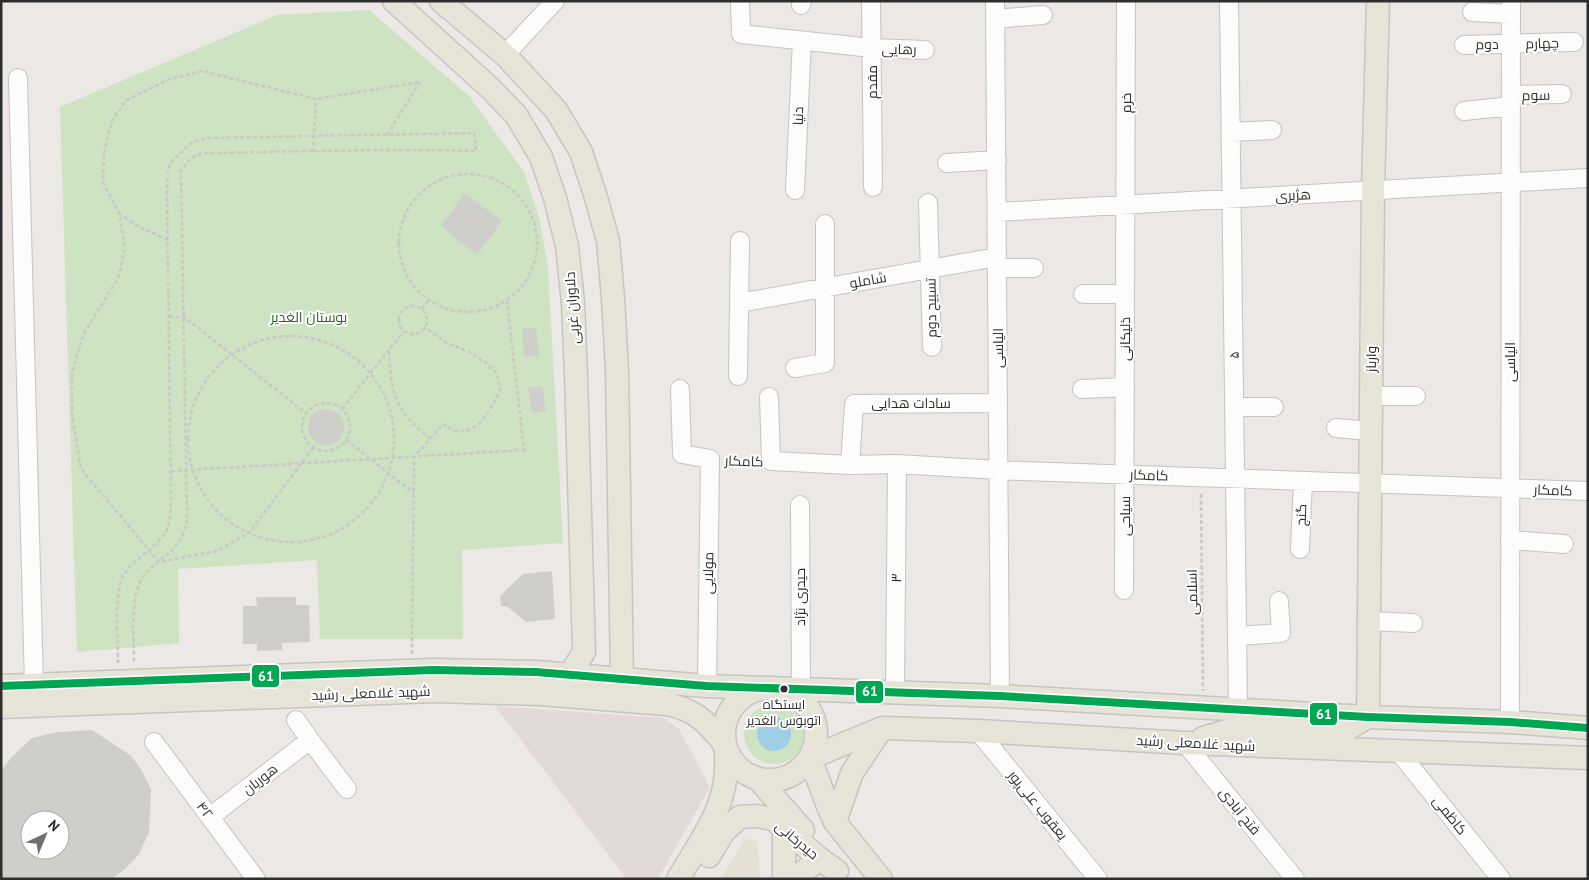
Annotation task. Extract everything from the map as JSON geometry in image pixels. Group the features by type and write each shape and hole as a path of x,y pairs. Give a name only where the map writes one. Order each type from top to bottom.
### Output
{"main road":[{"name":"دلاوران غربی","path":"394,1 490,88 516,115 541,157 560,217 567,246 573,303 584,652 570,674"},
{"path":"441,1 504,55 556,110 581,152 608,241 617,370 622,678"},
{"name":"وارباز","path":"1368,717 1373,190 1378,1"},
{"name":"شهید غلامعلی رشید","path":"1,686 411,671 536,672 707,686 1000,696 1368,717 1510,722 1588,728"},
{"path":"678,879 719,808 726,778 724,732 727,718 733,706 743,696 756,690 770,688 782,690 793,694 803,702 815,722 815,746 810,758 802,767 787,776 770,780 758,778 744,772 732,760 725,746"},
{"name":"شهید غلامعلی رشید","path":"1,708 434,691 540,694 666,704 683,708 697,714 725,746"},
{"path":"1185,743 1237,728 1342,732 1368,717"},
{"path":"1408,751 1414,744 1412,735 1414,726 1420,719"},
{"name":"شهید غلامعلی رشید","path":"810,758 882,728 978,730 1185,743 1588,758"},
{"path":"832,815 852,773 882,728"},
{"path":"810,758 832,815 881,879"},
{"path":"758,778 793,828 833,870"},
{"path":"784,879 793,828 811,814 820,810 832,815"},
{"name":"حیدرخانی","path":"696,879 724,831 740,817 756,816 772,819 793,828"},
{"path":"794,879 833,870"}],"street":[{"path":"504,55 555,1"},
{"name":"مقدم","path":"740,1 741,34 872,48 873,187"},
{"path":"872,1 872,48"},
{"name":"الیاسی","path":"995,1 1000,696"},
{"name":"خرم","path":"1126,1 1126,204"},
{"name":"۵","path":"1229,1 1238,710"},
{"path":"1472,12 1511,8"},
{"name":"الیاسی","path":"1510,722 1511,8"},
{"path":"995,20 1043,15"},
{"name":"دنیا","path":"795,190 802,41"},
{"name":"چهارم","path":"1511,44 1574,42"},
{"name":"دوم","path":"1464,45 1511,44"},
{"name":"رهایی","path":"872,48 926,50"},
{"path":"18,78 34,685"},
{"name":"سوم","path":"1464,111 1511,101 1562,94"},
{"path":"1231,132 1272,130"},
{"path":"947,163 997,160"},
{"name":"هژبری","path":"997,212 1588,178"},
{"name":"تسبیح دوم","path":"928,204 932,347"},
{"name":"ذلیکانی","path":"1125,474 1126,204"},
{"path":"795,368 825,362 825,224"},
{"path":"738,376 740,241"},
{"name":"شاملو","path":"739,303 930,269 998,263 1034,268"},
{"path":"1083,294 1125,294"},
{"path":"1082,389 1125,387"},
{"path":"680,389 682,454 710,459"},
{"path":"1371,396 1416,396"},
{"path":"769,397 771,462"},
{"name":"سادات هدایی","path":"850,464 854,404 998,403"},
{"path":"1234,407 1274,407"},
{"path":"1336,428 1371,431"},
{"name":"مولایی","path":"707,686 710,459"},
{"name":"کامکار","path":"771,462 897,464 998,470 1588,491"},
{"name":"۳","path":"895,692 897,464"},
{"name":"سیاحی","path":"1124,590 1125,474"},
{"name":"گنج","path":"1300,549 1303,481"},
{"name":"حیدری نژاد","path":"800,504 801,689"},
{"path":"1510,540 1564,544"},
{"path":"1238,636 1281,633 1279,600"},
{"path":"1369,621 1413,623"},
{"path":"296,720 347,789"},
{"name":"یعقوب علی‌پور","path":"978,730 1098,879"},
{"name":"هوریان","path":"210,817 310,740"},
{"name":"۴۲","path":"154,742 256,879"},
{"name":"فتح آبادی","path":"1185,743 1296,879"},
{"name":"کاظمی","path":"1408,751 1501,879"}],"path":[{"path":"159,562 81,469 72,414 72,373 83,336 118,278 125,249 119,214 103,182 104,153 112,122 126,100 170,79 202,71 316,99 420,82 387,135"},
{"path":"313,152 316,99"},
{"path":"474,133 476,151 415,149 206,153 192,157 186,163 182,171 187,524 181,540 173,550 146,574 138,587 126,682 118,600 122,578 133,562 160,539 168,527 171,507 168,240 168,170 171,162 192,142 208,138 474,133"},
{"path":"468,173 490,177 510,187 525,203 535,223 538,246 534,267 523,286 507,301 488,310 468,313 448,310 428,300 413,285 402,266 398,244 402,222 411,202 427,187 447,177 468,173"},
{"path":"119,214 137,226 168,240"},
{"path":"422,309 428,300"},
{"path":"171,472 524,450 507,301"},
{"path":"409,306 418,306 422,309 426,316 424,328 413,334 404,331 399,319 402,311 409,306"},
{"path":"169,317 184,317 306,413"},
{"path":"411,671 414,457 443,424 455,432 471,430 482,419 500,391 496,373 484,361 469,352 445,342 424,328"},
{"path":"342,409 404,331"},
{"path":"278,337 303,337 329,343 352,356 371,373 386,398 394,427 394,458 377,497 358,519 333,534 305,541 276,541 249,533 225,518 206,496 193,470 188,445 190,420 198,396 212,374 231,354 252,344 278,337"},
{"path":"389,351 390,376 396,398 407,417 430,439"},
{"path":"327,403 342,409 350,422 350,430 346,440 336,449 329,451 321,451 307,442 303,436 302,428 306,413 319,404 327,403"},
{"path":"346,440 414,493"},
{"path":"159,562 216,551 249,533 314,448"},
{"name":"کامکار","path":"710,459 771,462"},
{"name":"اسلامی","path":"1201,477 1203,708"}],"shaded area":[{"path":"495,706 664,718 679,729 710,787 658,879 627,879"},
{"path":"745,839 757,840 760,879 721,879"}],"green space":[{"name":"بوستان الغدیر","path":"369,10 469,96 524,172 540,221 548,269 563,543 462,550 463,639 320,639 317,560 178,569 179,643 77,652 60,107 277,15"},
{"path":"774,704 791,709 799,717 804,734 799,751 791,759 774,764 757,759 749,751 744,734 749,717 757,709"}],"water":[{"path":"774,717 786,722 791,734 786,746 774,751 762,746 757,734 762,722"}],"building":[{"path":"465,193 502,221 477,255 441,226"},
{"path":"536,328 539,356 524,357 522,329"},
{"path":"542,386 546,411 532,413 528,388"},
{"path":"326,409 333,410 339,414 343,420 343,434 339,440 333,444 326,445 319,444 313,440 309,434 308,427 309,420 313,414 319,410"},
{"path":"552,571 555,619 526,622 508,607 501,606 500,596 523,574"},
{"path":"256,597 296,597 296,605 309,605 310,642 282,643 282,650 257,651 257,644 243,644 243,606 257,606"},
{"path":"92,730 130,755 141,769 151,789 149,832 139,854 125,869 111,879 1,879 1,770 32,738 58,732"}],"transit line":[{"name":"61","path":"1,686 433,670 536,672 707,686 1000,696 1368,717 1510,722 1588,728"}],"place":[{"name":"ایستگاه اتوبوس الغدیر","path":"784,689"}]}
